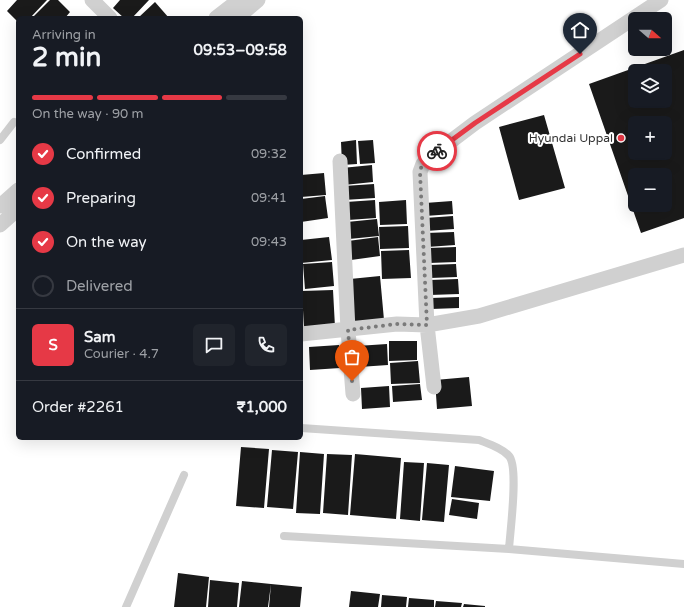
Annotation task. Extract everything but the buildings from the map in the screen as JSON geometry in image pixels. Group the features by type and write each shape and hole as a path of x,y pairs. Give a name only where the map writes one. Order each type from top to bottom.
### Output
{"street":[{"path":"92,0 108,16"},
{"path":"219,16 239,0"},
{"path":"434,387 427,325 420,172 422,164 475,123 661,0"},
{"path":"239,16 256,1"},
{"path":"340,161 348,330 353,394"},
{"path":"0,206 16,192"},
{"path":"0,225 16,211"},
{"path":"303,334 397,324 427,325 479,316 684,255"}],"lane":[{"path":"0,140 14,122"},
{"path":"303,428 479,440 500,449 510,457 514,472 509,549"},
{"path":"126,607 184,475"},
{"path":"284,536 509,549 684,564"}],"way so far":[{"path":"352,381 348,330 397,324 427,325 420,172 422,164 437,151"}],"place":[{"name":"Hyundai Uppal","path":"621,138"}],"route":[{"path":"437,151 475,123 580,54"}]}
